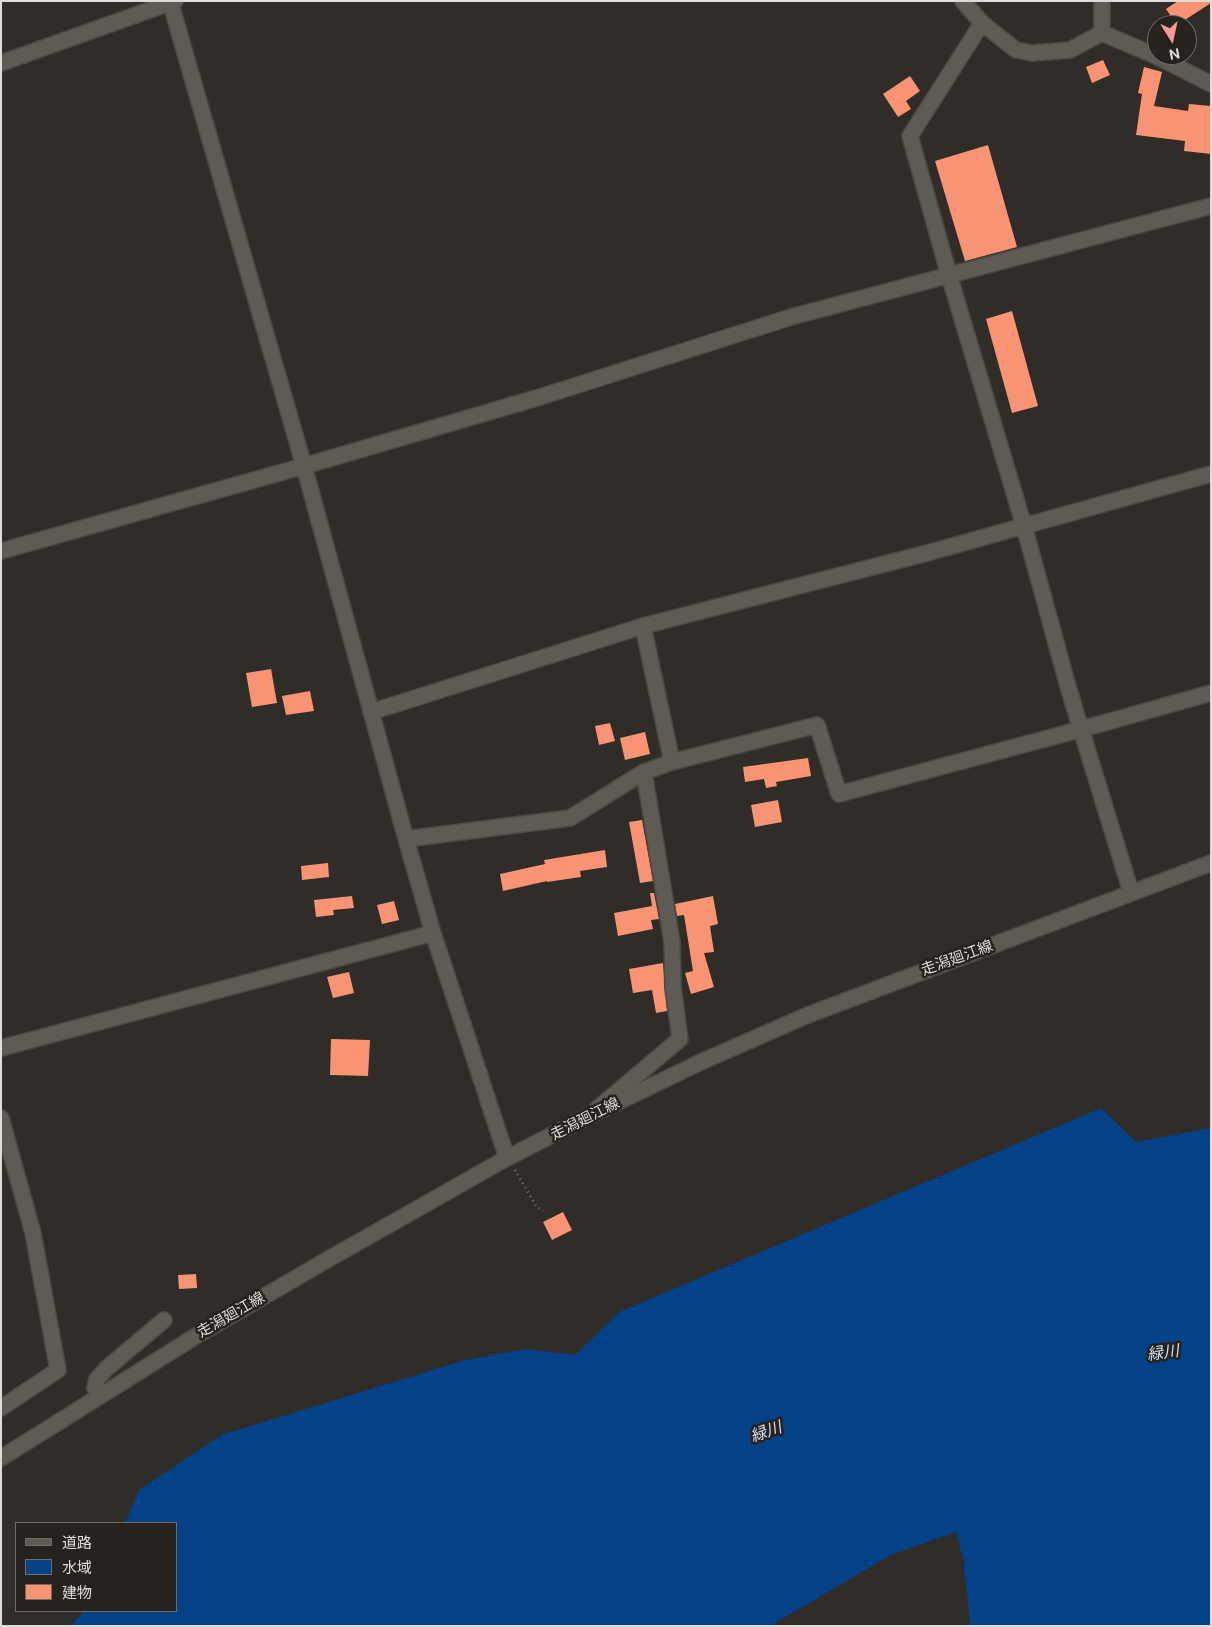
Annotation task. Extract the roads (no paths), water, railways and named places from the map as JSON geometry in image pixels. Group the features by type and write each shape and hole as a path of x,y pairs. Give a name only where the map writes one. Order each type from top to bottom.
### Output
{"street":[{"path":"963,1 982,23 1016,50 1032,53 1070,50 1102,33"},
{"path":"1102,1 1102,33"},
{"path":"1,63 172,2 304,466 406,839 433,932 507,1158"},
{"path":"982,23 910,136 949,275 1024,526 1069,690 1131,892"},
{"path":"1102,33 1156,56 1211,84"},
{"path":"1,551 304,466 540,397 791,317 1211,206"},
{"path":"371,712 643,626 927,553 1211,474"},
{"path":"643,626 672,762"},
{"path":"406,839 570,818 644,772 672,762 817,725 838,794 1211,693"},
{"path":"589,1116 680,1039 673,987 672,942 644,772"},
{"name":"走潟廻江線","path":"1,1458 230,1316 507,1158 589,1116 703,1061 808,1015 1211,863"},
{"path":"1,1048 433,932"},
{"path":"1,1118 33,1234 58,1370 1,1408"},
{"path":"98,1397 95,1388 97,1379 106,1368 164,1320"}],"water":[{"name":"緑川","path":"1101,1108 1136,1142 1211,1128 1211,1626 968,1626 970,1621 963,1559 956,1532 891,1555 770,1626 70,1626 83,1612 178,1612 178,1522 125,1522 139,1490 221,1435 465,1360 526,1349 575,1355 619,1312"}]}
